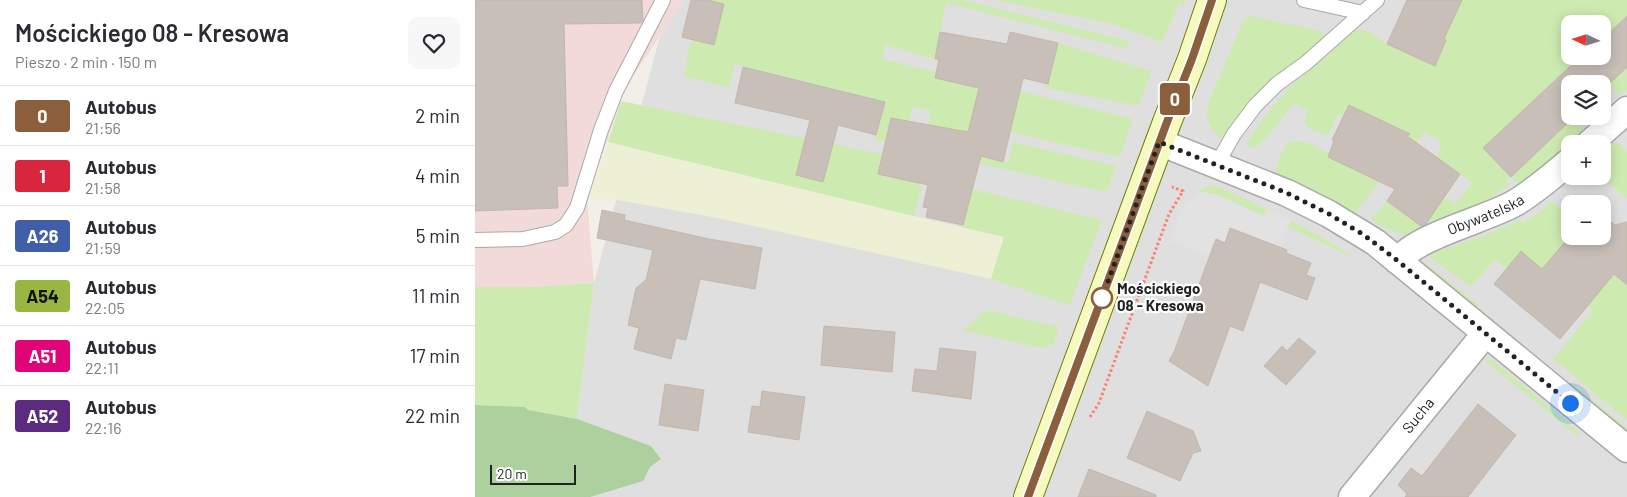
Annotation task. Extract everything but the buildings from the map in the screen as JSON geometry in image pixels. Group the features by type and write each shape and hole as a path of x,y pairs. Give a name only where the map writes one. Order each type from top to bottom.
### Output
{"street":[{"path":"1028,497 1159,142 1192,59 1212,0"},
{"path":"1599,135 1627,110"},
{"path":"1159,142 1287,193 1329,214 1375,242 1627,449"},
{"name":"Obywatelska","path":"1398,261 1403,254 1424,242 1515,203 1542,185 1561,169"},
{"name":"Sucha","path":"1352,497 1485,334"}],"lane":[{"path":"475,240 523,239 555,232 566,224 577,208 598,139 616,91 663,0"},
{"path":"1304,0 1363,13"},
{"path":"1217,164 1234,134 1255,106 1277,84 1306,63 1377,0"}],"path":[{"path":"1086,424 1099,402 1169,214 1183,191"}],"shaded area":[{"path":"475,0 684,0 625,88 587,199 594,283 531,287 475,287"},
{"path":"684,0 1627,0 1627,497 475,497 475,405 525,407 528,410 577,419 594,283 660,36"},
{"path":"1197,193 1214,194 1263,216 1267,209 1291,220 1278,246 1231,228 1225,243 1216,240 1209,257 1170,241 1186,204"}],"green space":[{"path":"708,0 963,0 1129,41 1130,44 1125,48 946,3 935,59 885,45 883,59 936,72 935,78 985,86 969,153 1008,163 1013,142 1116,166 1108,190 1102,191 923,151 931,110 912,107 904,147 875,140 885,102 735,64 729,88 684,76 691,39 714,44 724,4"},
{"path":"994,0 1186,0 1184,5 1179,4 1162,42 1109,23"},
{"path":"1462,0 1627,0 1627,16 1611,30 1611,15 1561,15 1561,65 1571,65 1483,148 1511,177 1506,181 1510,185 1492,196 1495,201 1435,228 1422,232 1401,234 1393,232 1370,219 1387,201 1423,228 1444,198 1455,204 1472,183 1436,156 1443,143 1424,132 1416,143 1412,140 1353,216 1274,177 1280,157 1289,142 1295,140 1307,142 1329,153 1328,157 1358,171 1368,157 1384,122 1349,105 1343,117 1338,114 1328,135 1308,128 1304,122 1307,110 1294,103 1269,135 1255,148 1245,145 1268,112 1288,89 1347,36 1358,30 1366,30 1387,44 1435,65 1446,40 1433,34"},
{"path":"1251,16 1321,31 1325,35 1323,42 1270,81 1221,139 1207,120 1208,104 1244,19"},
{"path":"1058,43 1152,71 1138,106 1046,88"},
{"path":"1627,67 1627,90 1620,96 1611,86 1611,82"},
{"path":"1020,91 1133,119 1120,157 1010,132"},
{"path":"621,101 883,154 913,182 922,186 914,216 608,142"},
{"path":"1566,125 1579,125 1585,131 1580,135 1561,135 1561,151 1519,186 1511,177"},
{"path":"608,142 1004,237 991,279 718,218 617,200 587,199"},
{"path":"1613,143 1620,145 1627,152 1627,199 1611,185 1611,145"},
{"path":"1212,185 1267,209 1263,216 1213,194 1197,193 1203,188"},
{"path":"972,189 1102,220 1070,305 991,279 1004,237 962,227"},
{"path":"1552,202 1561,210 1561,245 1578,245 1627,285 1627,420 1553,359 1593,311 1521,251 1507,269 1495,260 1470,287 1427,255 1488,234 1519,220 1524,223"},
{"path":"1291,220 1337,246 1357,260 1288,227"},
{"path":"1418,257 1479,305 1473,310 1415,262"},
{"path":"594,283 577,419 528,410 525,407 475,405 475,287 531,287"},
{"path":"989,311 1053,325 1058,329 1054,344 1042,348 961,330 973,323 983,312"},
{"path":"1483,359 1493,360 1580,433 1577,436"},
{"path":"1572,382 1627,428 1627,437 1568,387"},
{"path":"475,405 525,407 528,410 577,419 651,446 661,459 650,467 643,481 590,497 475,497"}],"bus line":[{"name":"0","path":"1028,497 1192,59 1212,0"}],"place":[{"name":"Mościckiego 08 - Kresowa","path":"1102,298"}],"route":[{"path":"1102,298 1159,142 1287,193 1329,214 1364,235 1375,242 1570,403"}]}
